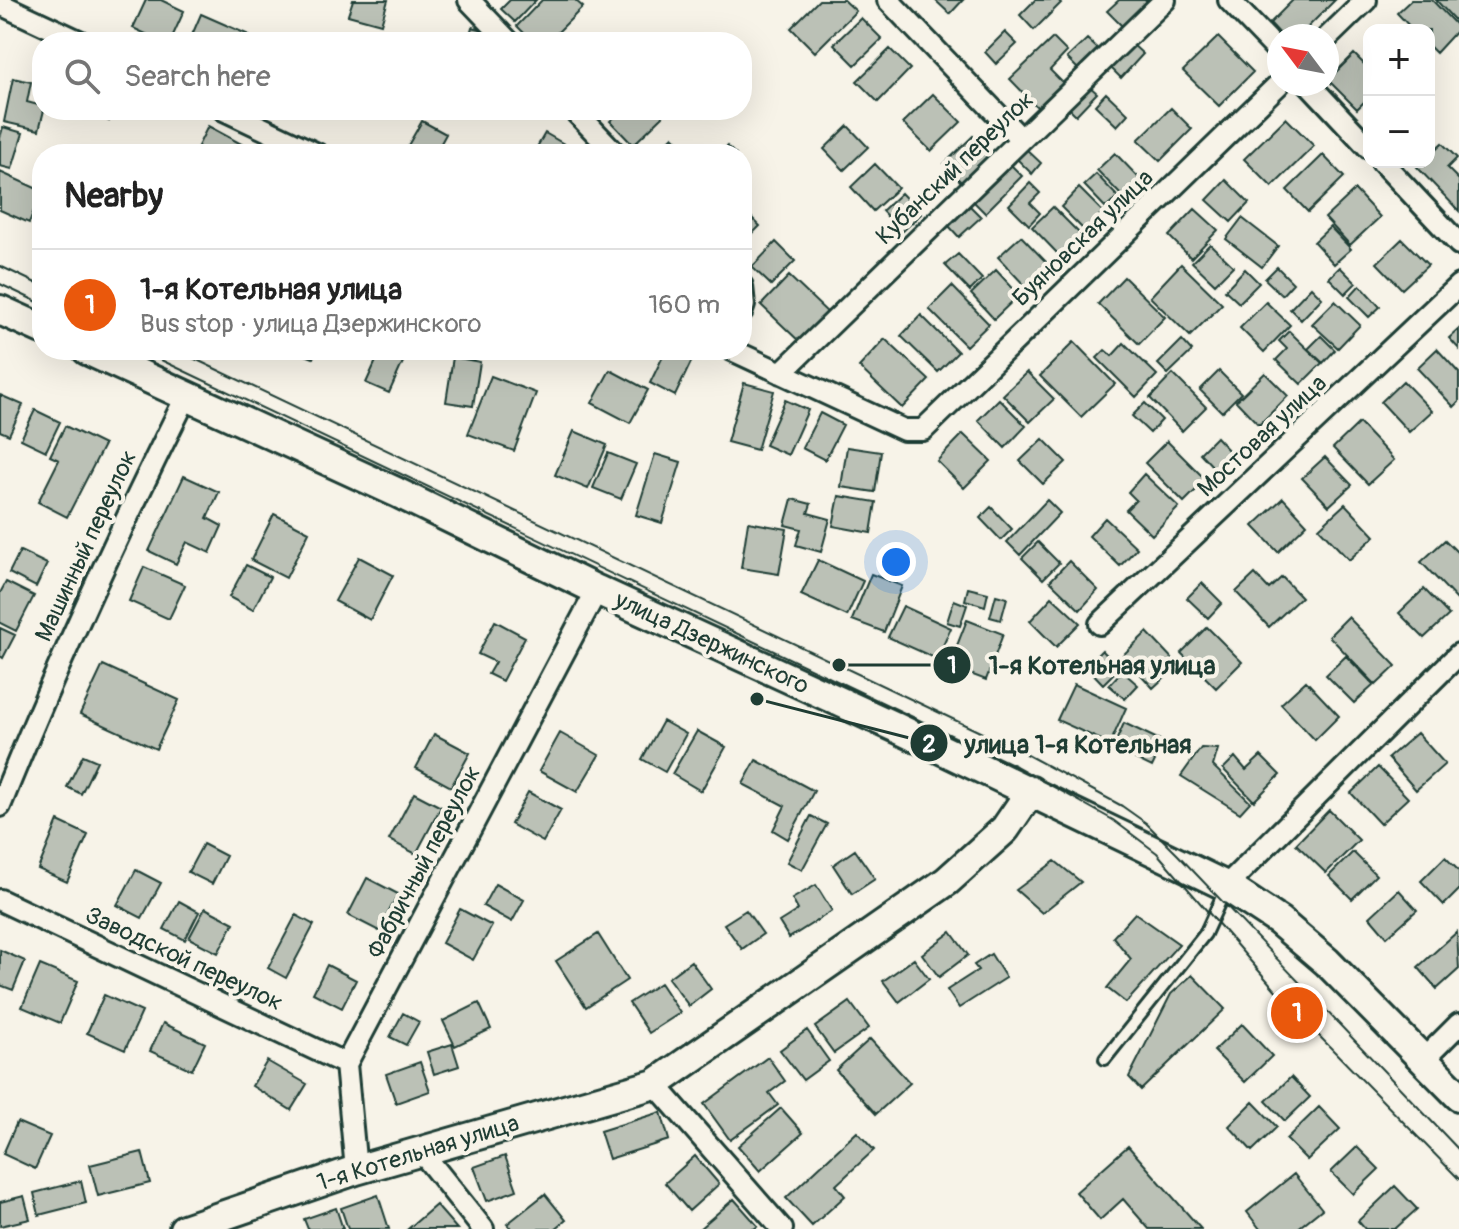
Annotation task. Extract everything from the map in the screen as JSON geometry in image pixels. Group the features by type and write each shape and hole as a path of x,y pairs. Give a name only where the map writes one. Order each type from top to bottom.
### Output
{"main road":[{"path":"0,310 32,324"},
{"name":"улица Дзержинского","path":"108,360 396,492 1226,886 1279,921 1327,962 1459,1096"},
{"name":"1-я Котельная улица","path":"184,1229 420,1150 655,1084 947,881 1005,829 1031,791"}],"street":[{"path":"469,0 499,32"},
{"path":"888,0 1021,139"},
{"name":"Кубанский переулок","path":"781,373 1165,0"},
{"path":"1229,0 1267,40"},
{"path":"1339,26 1366,0"},
{"path":"0,4 60,32"},
{"name":"Буяновская улица","path":"781,373 904,430 923,430 1267,96"},
{"path":"1320,96 1363,142"},
{"path":"245,120 296,144"},
{"path":"584,120 606,144"},
{"path":"1388,168 1459,244"},
{"name":"Мостовая улица","path":"1100,624 1459,285"},
{"path":"752,359 781,373"},
{"name":"Машинный переулок","path":"0,806 136,496 186,397"},
{"name":"Фабричный переулок","path":"346,1064 597,590"},
{"path":"1226,886 1459,654"},
{"name":"Заводской переулок","path":"0,900 346,1064"},
{"path":"1423,1060 1459,1024"},
{"path":"346,1064 356,1170"},
{"path":"655,1084 782,1229"},
{"path":"420,1150 483,1229"}],"lane":[{"path":"1105,1059 1205,934 1226,886"}],"building":[{"path":"146,0 161,0 184,11 175,32 142,32 133,28"},
{"path":"353,0 388,0 381,24 348,15"},
{"path":"510,0 536,0 515,22 501,9"},
{"path":"542,0 575,0 583,7 558,32 523,32 517,26"},
{"path":"819,0 844,0 856,11 815,52 791,28"},
{"path":"935,0 963,0 950,14"},
{"path":"1035,0 1058,0 1061,3 1034,30 1020,15"},
{"path":"1119,0 1154,0 1124,28 1107,11"},
{"path":"1293,0 1335,0 1311,24 1270,23"},
{"path":"1411,0 1432,0 1459,28 1436,53 1435,24 1407,24 1397,13"},
{"path":"1436,0 1459,0 1459,25"},
{"path":"201,14 242,32 193,32"},
{"path":"861,18 882,39 855,65 834,44"},
{"path":"472,27 492,32 471,32"},
{"path":"1005,32 1017,44 996,64 985,52"},
{"path":"1218,37 1253,72 1219,106 1183,71"},
{"path":"1053,38 1067,52 1050,70 1064,84 1039,109 1010,79"},
{"path":"1087,39 1100,51 1080,71 1067,58"},
{"path":"1131,43 1143,54 1121,78 1109,66"},
{"path":"890,49 910,69 878,102 857,81"},
{"path":"1354,54 1363,63 1363,103 1357,109 1339,91 1339,69"},
{"path":"13,78 31,82 27,102 32,103 32,120 42,120 39,130 4,122"},
{"path":"1089,86 1097,93 1076,115 1069,108"},
{"path":"1106,93 1128,114 1117,126 1095,105"},
{"path":"933,94 961,122 931,151 903,123"},
{"path":"1171,108 1192,129 1160,161 1138,140"},
{"path":"1286,118 1314,146 1272,187 1244,159"},
{"path":"611,120 659,120 634,144"},
{"path":"422,121 446,134 440,144 409,144"},
{"path":"208,126 241,144 199,144"},
{"path":"848,126 868,147 844,170 824,149"},
{"path":"3,127 23,133 12,169 0,166"},
{"path":"545,133 564,144 539,144"},
{"path":"673,136 681,144 665,144"},
{"path":"973,136 992,156 963,184 944,164"},
{"path":"1442,143 1457,158 1447,168 1459,180 1459,211 1418,168 1435,168 1435,149"},
{"path":"1024,147 1041,163 1032,174 1015,157"},
{"path":"1115,153 1140,179 1122,196 1097,170"},
{"path":"1323,155 1344,177 1308,212 1287,190"},
{"path":"1009,163 1022,176 985,213 972,200"},
{"path":"875,164 898,188 873,211 851,187"},
{"path":"0,172 32,186 29,223 0,210"},
{"path":"1096,174 1118,197 1106,208 1084,185"},
{"path":"1226,180 1249,203 1231,222 1207,200"},
{"path":"1030,183 1040,193 1030,203 1040,213 1029,225 1009,205"},
{"path":"1079,188 1103,212 1085,231 1061,207"},
{"path":"1355,190 1380,217 1350,245 1325,218"},
{"path":"901,193 921,214 902,232 882,211"},
{"path":"969,205 981,217 959,237 948,225"},
{"path":"1053,207 1081,235 1059,255 1032,227"},
{"path":"1195,209 1218,230 1191,258 1169,236"},
{"path":"752,218 760,226 752,234"},
{"path":"1242,218 1278,246 1262,267 1226,239"},
{"path":"1330,227 1351,249 1334,264 1314,242"},
{"path":"1021,236 1049,265 1026,287 998,257"},
{"path":"1402,239 1428,265 1402,289 1377,263"},
{"path":"776,242 795,261 771,285 752,267"},
{"path":"1210,244 1233,266 1215,284 1192,262"},
{"path":"958,254 982,279 970,291 945,265"},
{"path":"1181,264 1222,304 1190,336 1150,297"},
{"path":"1277,267 1293,283 1282,295 1265,279"},
{"path":"1340,267 1356,283 1345,294 1329,278"},
{"path":"1245,269 1259,283 1239,303 1225,290"},
{"path":"996,270 1019,295 994,319 971,294"},
{"path":"789,276 829,314 801,343 761,305"},
{"path":"1124,277 1165,317 1139,344 1098,304"},
{"path":"1360,285 1380,307 1369,317 1349,297"},
{"path":"952,286 989,324 966,346 929,309"},
{"path":"1311,287 1322,298 1301,320 1290,309"},
{"path":"1335,301 1360,325 1338,348 1312,324"},
{"path":"1266,302 1290,325 1264,352 1240,328"},
{"path":"921,315 958,352 938,372 901,336"},
{"path":"1459,329 1459,349 1449,338"},
{"path":"1289,331 1322,363 1301,384 1276,360 1287,349 1279,341"},
{"path":"1321,336 1335,350 1323,363 1308,349"},
{"path":"885,339 929,380 902,408 859,367"},
{"path":"1182,340 1192,351 1168,374 1158,364"},
{"path":"1074,342 1115,384 1081,417 1040,376"},
{"path":"1124,343 1157,375 1136,397 1097,358 1105,350 1112,356"},
{"path":"1437,349 1459,373 1459,402 1454,407 1417,368"},
{"path":"376,360 403,362 389,393 366,383"},
{"path":"453,360 480,362 473,406 446,402"},
{"path":"661,360 692,360 675,396 650,383"},
{"path":"610,370 648,390 630,423 592,403"},
{"path":"1219,371 1241,393 1222,412 1200,390"},
{"path":"1027,372 1054,399 1030,422 1003,395"},
{"path":"1265,373 1288,396 1259,425 1236,401"},
{"path":"1173,374 1206,407 1182,431 1150,398"},
{"path":"491,376 536,393 514,451 468,434"},
{"path":"1403,381 1432,411 1409,432 1381,402"},
{"path":"744,383 774,391 757,450 727,442"},
{"path":"0,395 23,405 9,435 0,431"},
{"path":"999,399 1026,426 1005,448 978,420"},
{"path":"785,400 808,410 788,455 765,445"},
{"path":"1145,403 1162,420 1150,433 1132,416"},
{"path":"35,410 60,422 46,451 21,439"},
{"path":"820,413 843,425 825,460 802,448"},
{"path":"1359,423 1394,460 1368,484 1333,448"},
{"path":"65,426 104,445 67,517 38,502 59,460 50,456"},
{"path":"574,431 607,445 588,489 555,475"},
{"path":"963,434 991,461 964,488 937,461"},
{"path":"1216,437 1230,452 1214,468 1200,453"},
{"path":"1043,439 1066,462 1043,484 1020,461"},
{"path":"1167,441 1206,480 1184,502 1145,463"},
{"path":"847,447 881,452 875,492 841,487"},
{"path":"608,453 636,464 621,499 593,488"},
{"path":"655,454 681,462 662,523 636,515"},
{"path":"1325,457 1352,485 1329,506 1302,478"},
{"path":"1144,474 1179,507 1152,535 1126,510 1136,500 1128,492"},
{"path":"184,476 219,492 207,518 222,526 210,553 187,542 176,564 149,551"},
{"path":"839,496 876,502 871,533 833,526"},
{"path":"1283,498 1307,524 1278,552 1253,526"},
{"path":"792,499 811,504 808,513 830,519 821,552 796,545 801,529 785,525"},
{"path":"1047,500 1060,513 1020,555 1007,542"},
{"path":"1345,504 1375,536 1349,560 1319,528"},
{"path":"991,507 1012,529 1001,540 980,518"},
{"path":"274,514 309,532 286,578 251,560"},
{"path":"1105,518 1137,548 1120,566 1089,536"},
{"path":"748,522 787,529 779,574 741,568"},
{"path":"1445,540 1459,554 1459,602 1421,562"},
{"path":"1038,542 1059,563 1043,579 1022,558"},
{"path":"20,551 47,564 36,587 9,573"},
{"path":"359,557 393,575 370,620 335,601"},
{"path":"818,560 863,581 847,616 801,595"},
{"path":"1069,561 1098,590 1080,610 1050,581"},
{"path":"246,565 270,577 253,610 229,597"},
{"path":"144,567 185,585 169,619 129,601"},
{"path":"871,574 902,586 884,632 852,620"},
{"path":"1255,574 1269,589 1282,577 1301,597 1269,627 1236,592"},
{"path":"6,582 34,596 16,631 0,623 0,593"},
{"path":"1202,583 1222,603 1208,618 1187,598"},
{"path":"968,588 988,593 985,606 965,600"},
{"path":"1424,589 1449,615 1424,638 1399,613"},
{"path":"996,595 1007,598 1001,620 990,617"},
{"path":"1052,597 1080,623 1056,647 1030,621"},
{"path":"954,600 967,605 960,626 947,622"},
{"path":"903,606 951,628 937,659 888,637"},
{"path":"1348,617 1396,666 1376,685 1329,636"},
{"path":"967,620 1003,634 986,680 949,666"},
{"path":"495,621 525,637 502,681 488,674 495,662 478,654"},
{"path":"1207,627 1242,662 1216,688 1181,653"},
{"path":"0,628 15,635 3,658 0,656"},
{"path":"1147,632 1178,665 1153,688 1123,655"},
{"path":"1102,650 1119,668 1103,684 1086,666"},
{"path":"1346,656 1374,685 1354,703 1326,675"},
{"path":"103,665 179,700 156,749 80,714"},
{"path":"1122,671 1138,685 1125,699 1109,685"},
{"path":"1306,681 1339,716 1315,740 1281,704"},
{"path":"1074,684 1126,708 1110,744 1057,720"},
{"path":"663,721 686,734 665,772 642,759"},
{"path":"1124,723 1164,742 1152,767 1113,748"},
{"path":"697,731 726,747 701,791 672,774"},
{"path":"560,733 599,755 577,792 539,771"},
{"path":"1417,733 1445,764 1416,790 1388,758"},
{"path":"434,734 470,753 451,787 416,768"},
{"path":"1201,748 1218,749 1213,766 1250,802 1240,813 1181,776"},
{"path":"83,755 97,761 81,794 67,787"},
{"path":"1261,756 1280,775 1254,801 1223,769 1235,757 1246,770"},
{"path":"756,760 814,791 788,839 773,830 785,806 743,784"},
{"path":"1378,767 1408,798 1380,824 1351,793"},
{"path":"528,792 561,810 543,842 511,824"},
{"path":"414,793 441,807 416,854 389,840"},
{"path":"1329,810 1359,840 1326,873 1296,844"},
{"path":"811,816 827,824 802,870 787,862"},
{"path":"58,821 88,835 67,882 38,869"},
{"path":"203,844 226,856 212,884 188,872"},
{"path":"855,850 875,879 852,894 833,865"},
{"path":"1353,852 1376,875 1352,899 1329,876"},
{"path":"1445,857 1459,871 1459,890 1444,905 1421,881"},
{"path":"1055,861 1081,882 1042,913 1016,890"},
{"path":"136,870 161,883 142,918 117,905"},
{"path":"367,878 398,894 379,931 348,915"},
{"path":"495,884 524,900 512,922 483,906"},
{"path":"816,885 832,911 789,938 779,922 798,910 792,899"},
{"path":"1399,890 1417,910 1387,937 1370,917"},
{"path":"179,901 199,912 185,940 164,929"},
{"path":"205,908 234,923 218,953 189,938"},
{"path":"460,909 492,926 473,960 442,943"},
{"path":"746,910 763,934 742,949 724,924"},
{"path":"1135,913 1179,944 1126,1003 1107,988 1131,959 1113,937"},
{"path":"296,915 314,925 286,978 268,968"},
{"path":"951,932 968,955 939,977 922,954"},
{"path":"1457,932 1459,969 1437,989 1418,967"},
{"path":"598,934 627,980 586,1007 556,961"},
{"path":"0,950 25,961 13,990 0,985"},
{"path":"991,954 1006,978 959,1008 947,990 978,970 974,965"},
{"path":"914,959 929,979 899,1002 883,981"},
{"path":"691,961 711,989 689,1006 668,978"},
{"path":"40,965 78,981 60,1023 22,1007"},
{"path":"327,965 356,980 342,1008 313,993"},
{"path":"1192,975 1225,1009 1141,1090 1129,1077 1171,994"},
{"path":"660,983 680,1013 649,1033 629,1003"},
{"path":"104,995 142,1012 125,1050 87,1033"},
{"path":"850,1002 869,1028 834,1053 815,1027"},
{"path":"479,1003 491,1029 455,1046 443,1021"},
{"path":"403,1013 419,1022 406,1045 390,1037"},
{"path":"163,1023 205,1043 192,1070 150,1051"},
{"path":"1242,1024 1272,1056 1245,1082 1214,1051"},
{"path":"807,1030 829,1061 803,1080 780,1050"},
{"path":"870,1039 910,1083 876,1114 836,1070"},
{"path":"452,1044 459,1066 434,1074 427,1052"},
{"path":"768,1057 785,1081 769,1093 778,1105 730,1140 704,1104"},
{"path":"267,1061 307,1084 291,1110 252,1086"},
{"path":"420,1062 430,1091 396,1103 386,1074"},
{"path":"1291,1077 1310,1097 1285,1121 1266,1101"},
{"path":"1253,1102 1277,1127 1252,1151 1229,1126"},
{"path":"1319,1107 1340,1129 1307,1160 1286,1139"},
{"path":"781,1108 803,1133 760,1171 738,1146"},
{"path":"661,1112 669,1140 609,1159 600,1131"},
{"path":"17,1122 50,1136 35,1169 3,1154"},
{"path":"857,1132 874,1150 836,1185 845,1196 812,1226 786,1198"},
{"path":"1128,1146 1201,1229 1149,1229 1123,1199 1100,1220 1076,1192"},
{"path":"1357,1147 1379,1169 1353,1194 1331,1172"},
{"path":"142,1152 150,1183 98,1196 90,1165"},
{"path":"505,1156 517,1190 487,1201 474,1167"},
{"path":"695,1156 719,1184 689,1211 665,1183"},
{"path":"1294,1174 1322,1209 1297,1229 1260,1229 1247,1212"},
{"path":"81,1181 86,1203 39,1215 34,1193"},
{"path":"1395,1186 1417,1209 1395,1229 1365,1229 1358,1221"},
{"path":"545,1194 566,1220 555,1229 512,1229 507,1224"},
{"path":"378,1195 389,1229 348,1229 341,1208"},
{"path":"24,1196 30,1219 0,1226 0,1202"},
{"path":"734,1199 758,1226 754,1229 699,1229"},
{"path":"436,1205 457,1229 408,1229"},
{"path":"336,1208 343,1229 308,1229 304,1219"}],"tram line":[{"path":"0,266 32,281"},
{"path":"0,284 32,299"},
{"path":"161,360 1016,766 1113,820 1157,853 1285,1001 1459,1179"},
{"path":"197,360 1020,751 1122,806 1146,823 1178,855 1459,1150"}],"place":[{"name":"1-я Котельная улица","path":"839,665"},
{"name":"улица 1-я Котельная","path":"757,699"},
{"name":"1-я Котельная улица","path":"1297,1013"}]}
